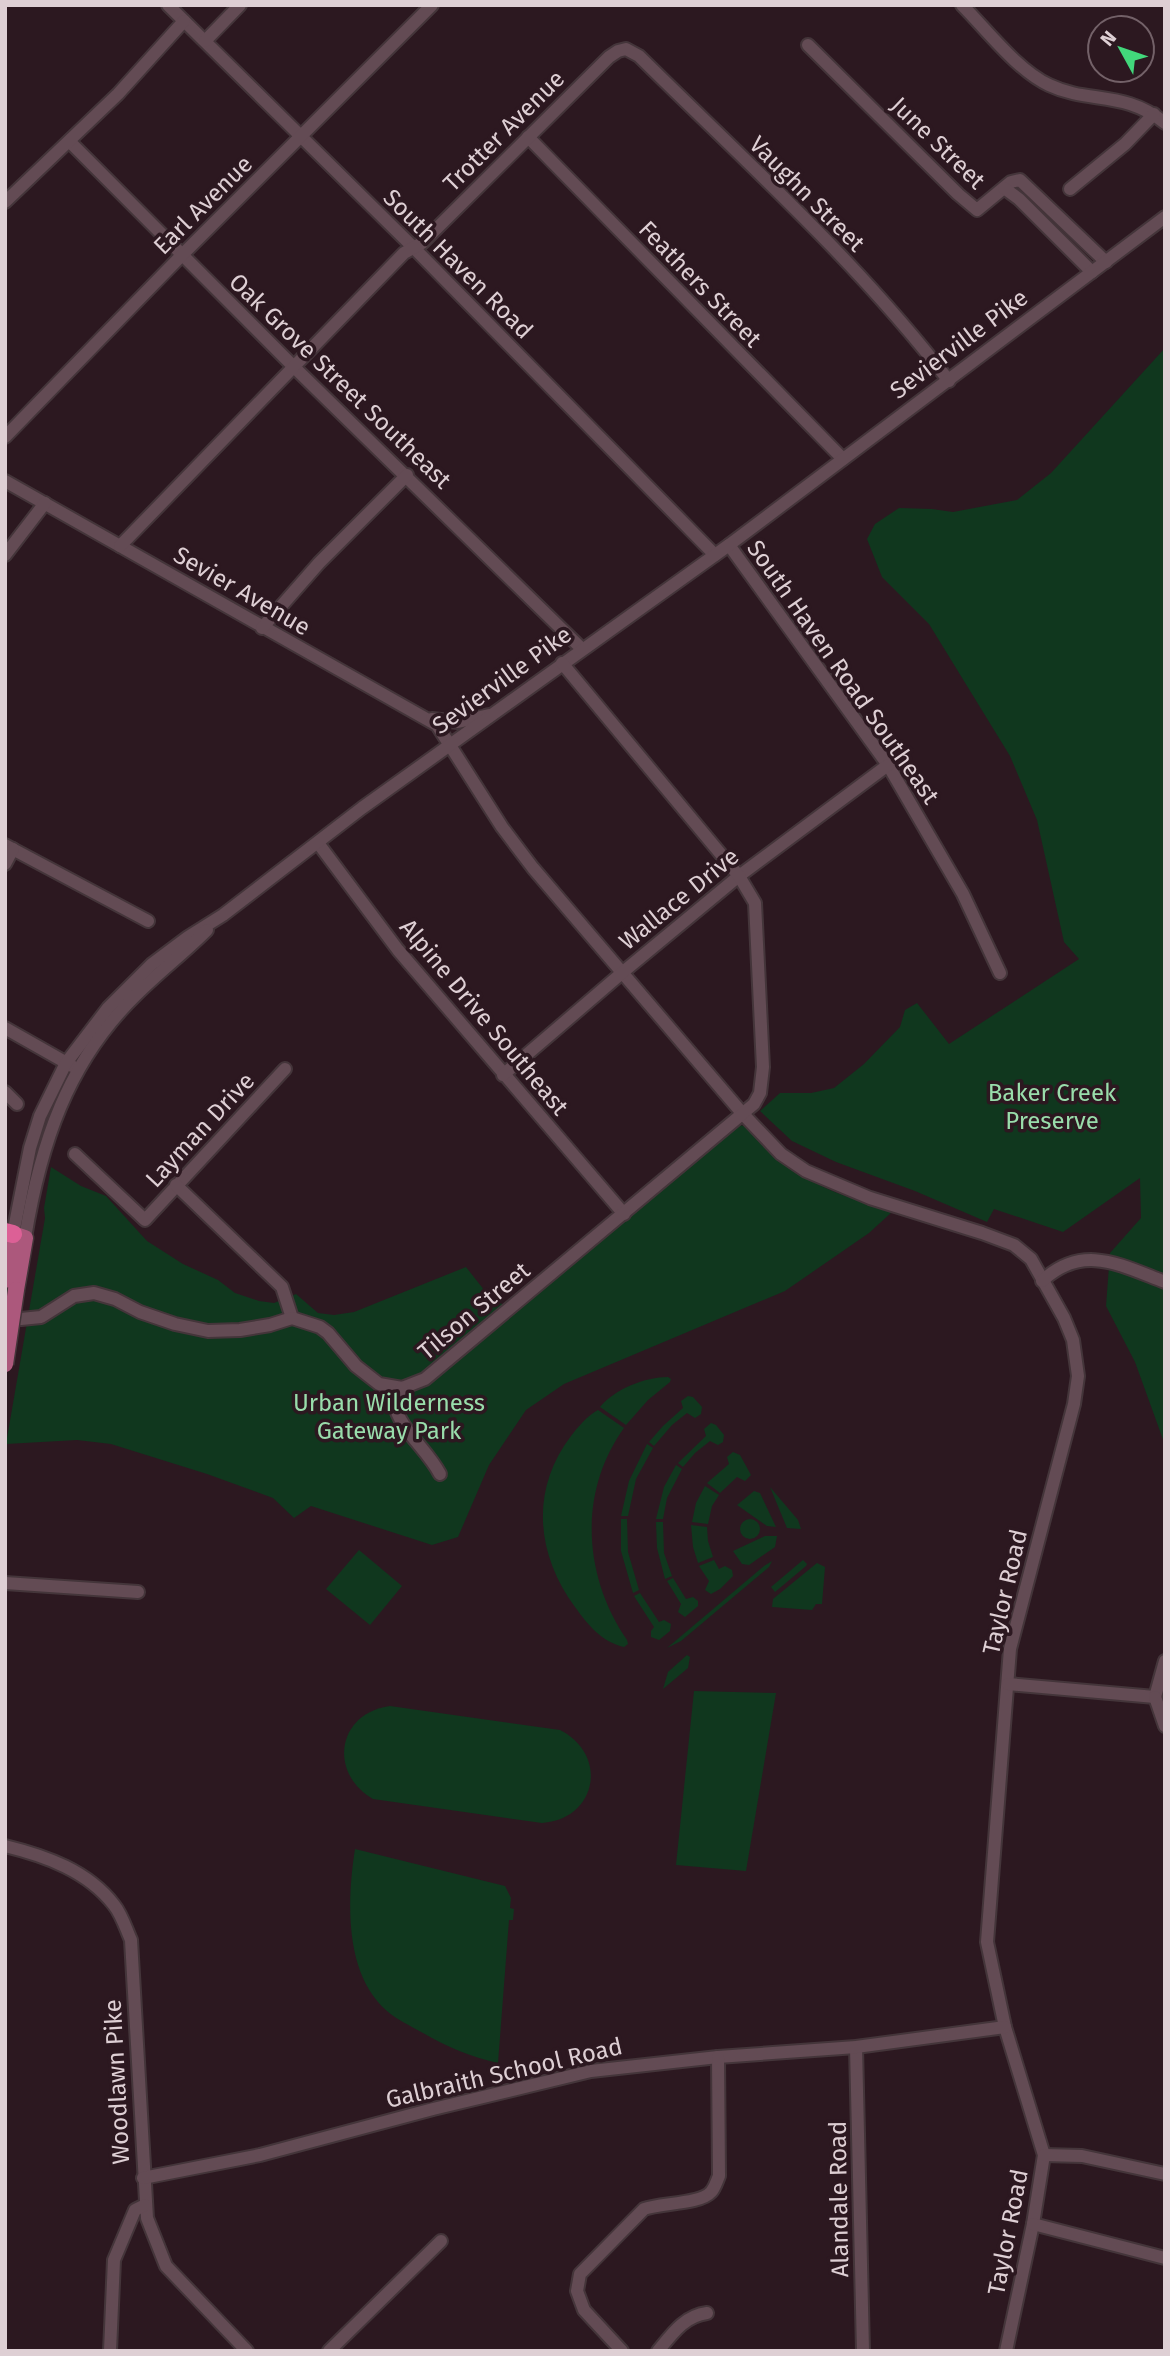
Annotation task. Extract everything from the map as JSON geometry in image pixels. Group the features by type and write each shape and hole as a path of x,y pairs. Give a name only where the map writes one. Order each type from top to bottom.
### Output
{"main road":[{"name":"Sevierville Pike","path":"10,1278 14,1235"},
{"name":"Sevierville Pike","path":"5,1364 14,1235"}],"street":[{"name":"South Haven Road","path":"168,5 413,247 715,555"},
{"path":"205,41 240,5"},
{"name":"Earl Avenue","path":"5,437 432,5"},
{"path":"962,5 1030,73 1047,84 1062,90 1132,103 1165,123"},
{"path":"7,198 70,142 184,22"},
{"name":"June Street","path":"808,45 977,210 1012,182 1020,180 1106,262"},
{"name":"Trotter Avenue","path":"120,546 404,253 422,243 609,57 626,49"},
{"name":"Vaughn Street","path":"626,49 639,57 870,287 913,334 949,381"},
{"path":"1070,189 1125,144 1154,114"},
{"name":"Feathers Street","path":"528,137 843,459"},
{"name":"Oak Grove Street Southeast","path":"70,142 294,367 582,649"},
{"path":"1004,188 1092,272"},
{"name":"Sevierville Pike","path":"14,1235 30,1148 40,1116 66,1063 126,988 188,937 223,915 362,808 729,545 1165,216"},
{"path":"262,628 319,563 407,475"},
{"name":"Sevier Avenue","path":"5,481 437,725 514,844 623,972"},
{"path":"5,555 45,503"},
{"name":"South Haven Road Southeast","path":"729,545 888,765 963,894 1000,973"},
{"path":"562,663 739,876"},
{"path":"425,718 458,722 493,714"},
{"name":"Wallace Drive","path":"503,1075 739,876 888,765"},
{"name":"Alpine Drive Southeast","path":"318,843 398,950 624,1214"},
{"path":"5,864 9,847 148,921"},
{"name":"Tilson Street","path":"292,1318 320,1327 328,1333 356,1366 379,1384 402,1388 425,1379 754,1104 760,1093 763,1077 755,903 739,876"},
{"name":"Sevierville Pike","path":"14,1235 49,1131 78,1070 118,1014 223,915"},
{"name":"Taylor Road","path":"623,972 742,1113 781,1154 806,1171 870,1198 1014,1245 1031,1258 1073,1340 1077,1376 1074,1404 1010,1648 987,1942 1005,2027 1044,2155 1033,2224 1006,2351"},
{"path":"5,1028 78,1070"},
{"name":"Layman Drive","path":"75,1154 145,1220 285,1069"},
{"path":"5,1092 17,1104"},
{"path":"5,1316 21,1319 41,1317 74,1296 94,1293 175,1324 208,1331 259,1327 292,1318 282,1287 176,1185"},
{"path":"1042,1281 1067,1264 1090,1258 1124,1266 1165,1282"},
{"path":"402,1388 394,1403 397,1416 433,1460 440,1474"},
{"path":"5,1583 138,1592"},
{"path":"1165,1661 1155,1697 1165,1726"},
{"path":"1008,1684 1155,1697"},
{"name":"Woodlawn Pike","path":"5,1846 32,1853 73,1870 93,1883 116,1907 131,1940 147,2218 166,2266 247,2351"},
{"name":"Galbraith School Road","path":"143,2178 260,2155 591,2071 718,2057 856,2047 1005,2027"},
{"name":"Alandale Road","path":"856,2047 863,2351"},
{"path":"622,2351 584,2310 577,2291 580,2274 644,2209 699,2199 711,2193 719,2176 718,2057"},
{"path":"1044,2155 1082,2156 1165,2174"},
{"path":"110,2351 114,2260 135,2210 145,2205"},
{"path":"1033,2224 1165,2258"},
{"path":"329,2351 441,2241"},
{"path":"658,2351 687,2320 695,2315 707,2314"}],"green space":[{"name":"Baker Creek Preserve","path":"1165,348 1165,1445 1135,1362 1106,1306 1110,1253 1141,1218 1140,1178 1063,1232 994,1209 987,1222 915,1191 836,1162 792,1141 760,1111 780,1093 811,1093 834,1088 864,1064 900,1027 905,1010 917,1003 949,1044 1079,959 1064,942 1037,820 1010,756 929,624 882,577 867,539 875,524 899,508 953,512 1017,500 1051,473"},
{"name":"Urban Wilderness Gateway Park","path":"740,1125 747,1127 779,1159 803,1176 840,1194 892,1212 869,1233 785,1291 564,1384 526,1410 489,1465 458,1537 432,1545 311,1506 294,1518 273,1498 111,1444 77,1440 6,1444 45,1218 44,1208 51,1167 81,1186 106,1196 147,1241 183,1264 218,1280 235,1293 259,1301 274,1303 296,1294 318,1313 334,1315 354,1312 466,1267 492,1300 505,1305"},
{"path":"668,1377 670,1382 648,1400 626,1425 600,1407 631,1385"},
{"path":"688,1396 693,1397 702,1407 701,1414 695,1418 687,1413 672,1425 654,1446 649,1442 683,1408 681,1401"},
{"path":"598,1410 624,1428 609,1453 599,1479 593,1506 592,1534 602,1589 612,1615 627,1640 628,1644 624,1647 602,1637 590,1626 562,1587 552,1566 543,1522 549,1478 558,1457 571,1436"},
{"path":"711,1423 724,1435 723,1442 718,1445 710,1441 683,1467 678,1463 706,1436 704,1429"},
{"path":"647,1444 653,1448 636,1479 628,1516 621,1516 629,1481"},
{"path":"733,1452 740,1455 751,1475 745,1481 737,1477 720,1493 707,1483 729,1464 727,1457"},
{"path":"676,1465 682,1469 667,1498 663,1519 656,1519 664,1487"},
{"path":"705,1486 719,1495 712,1506 708,1524 692,1522 696,1503"},
{"path":"770,1487 798,1520 801,1529 787,1528"},
{"path":"754,1491 760,1493 776,1527 767,1526 737,1505"},
{"path":"621,1519 627,1519 628,1552 639,1590 633,1593 621,1551"},
{"path":"750,1519 757,1522 760,1529 757,1536 750,1539 743,1536 740,1529 743,1522"},
{"path":"656,1522 663,1522 664,1553 672,1576 665,1579 657,1548"},
{"path":"691,1525 707,1527 713,1557 698,1563"},
{"path":"765,1536 777,1536 775,1547 749,1565 742,1564 733,1551"},
{"path":"359,1550 402,1586 370,1625 326,1589"},
{"path":"714,1560 719,1569 725,1566 732,1570 733,1576 711,1594 705,1590 709,1581 699,1566"},
{"path":"803,1560 806,1566 775,1592 771,1587"},
{"path":"772,1561 769,1567 681,1641 667,1648 764,1566"},
{"path":"817,1563 825,1567 822,1604 816,1604 812,1610 772,1607 773,1599"},
{"path":"673,1578 686,1599 693,1597 698,1601 698,1606 685,1617 678,1612 681,1604 667,1581"},
{"path":"640,1593 659,1622 664,1620 671,1624 670,1631 659,1640 651,1637 654,1627 634,1596"},
{"path":"687,1655 690,1657 688,1668 663,1689 668,1672"},
{"path":"694,1691 776,1693 746,1871 676,1865"},
{"path":"390,1706 560,1730 576,1741 586,1755 590,1784 585,1798 575,1810 561,1819 542,1823 373,1799 359,1788 349,1774 345,1745 349,1732 359,1720 372,1711"},
{"path":"355,1849 505,1886 511,1898 510,1908 514,1909 513,1920 509,1920 498,2063 469,2055 432,2038 391,2014 373,1996 356,1957 352,1935 350,1913"}]}
